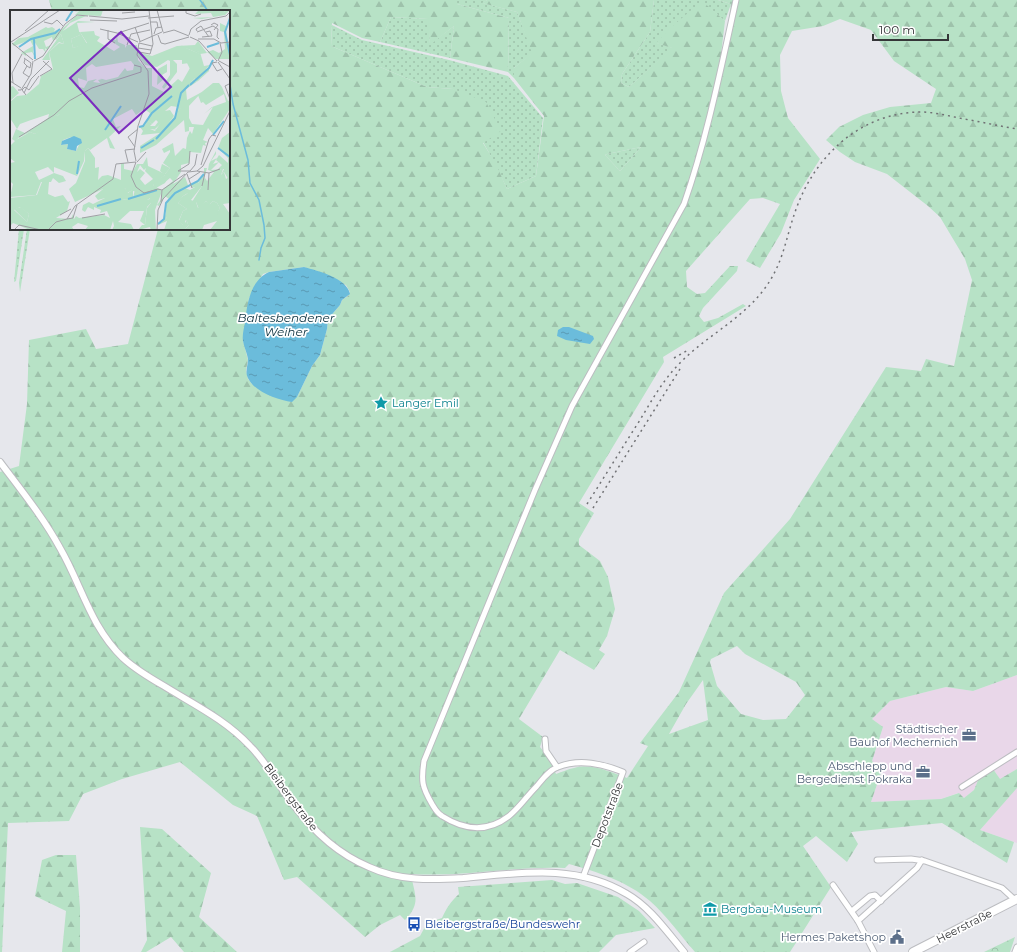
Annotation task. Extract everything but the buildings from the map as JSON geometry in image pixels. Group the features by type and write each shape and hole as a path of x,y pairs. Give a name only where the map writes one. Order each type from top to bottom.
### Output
{"main road":[{"name":"Heerstraße","path":"913,952 1016,900"}],"street":[{"path":"545,739 546,751 557,767 544,777 510,816 497,824 480,828 461,826 453,823 437,813 424,791 422,775 424,761 535,490 572,406 684,204 705,136 736,0"},
{"name":"Bleibergstraße","path":"0,462 53,535 61,549 90,613 105,637 123,658 146,676 218,719 239,734 258,754 302,815 315,830 333,846 375,870 425,880 541,871 566,872 583,876 606,883 628,894 657,919 684,952"},
{"path":"962,787 1017,752"},
{"name":"Depotstraße","path":"557,767 576,763 595,763 623,772 583,876"},
{"path":"877,860 922,860 1002,888 1016,900"},
{"path":"858,921 917,868 922,860"},
{"path":"833,885 852,911 874,952"},
{"path":"852,911 870,896 875,895 881,901"},
{"path":"630,952 644,942"},
{"path":"1015,952 1017,947"}],"shaded area":[{"path":"1017,675 1017,769 1000,780 994,770 979,778 974,790 964,798 958,793 941,799 871,802 882,771 872,761 883,727 872,719 890,701 946,687 973,691"},
{"path":"1017,788 1017,843 980,830 1013,792"}],"green space":[{"path":"49,0 457,0 457,4 509,18 508,72 450,58 454,26 430,45 428,19 391,17 380,42 362,38 332,23 331,46 427,87 453,89 486,102 501,131 483,143 496,164 507,189 536,176 544,116 514,78 514,68 532,53 517,12 482,3 487,0 654,0 650,32 622,74 621,83 629,87 672,48 656,43 669,29 702,1 725,21 719,71 722,71 731,4 718,0 1017,0 1017,675 973,691 946,687 890,701 872,719 883,727 872,761 882,770 871,802 941,799 959,793 964,798 974,790 979,778 993,769 1000,779 1017,769 1017,788 980,830 1014,842 1007,863 942,823 851,832 858,844 847,862 816,836 803,846 831,887 790,952 695,952 662,913 641,894 611,878 569,864 565,868 430,875 411,874 416,898 414,908 410,914 405,920 400,915 380,925 365,937 297,877 284,880 257,816 233,805 180,762 122,779 83,794 69,821 8,823 2,952 0,952 0,472 19,466 27,404 29,340 86,329 96,349 128,344 158,230 230,230 230,10 52,10","holes":["840,19 871,30 894,61 936,89 931,103 890,107 863,115 839,127 826,140 855,162 887,174 928,206 940,217 965,259 972,280 954,366 926,359 921,371 886,367 790,519 724,593 679,692 640,743 648,746 627,778 594,767 572,768 556,774 549,758 540,747 543,737 519,719 560,650 594,670 605,654 599,650 607,636 615,609 608,577 600,561 579,545 579,539 594,513 579,503 664,362 663,357 746,306 743,304 718,318 704,322 699,316 703,308 737,271 738,266 730,266 705,293 697,294 687,287 686,271 750,199 763,198 780,204 746,261 760,268 781,233 794,200 820,159 788,118 781,91 780,55 792,31 823,26","641,147 620,171 605,155 607,154","304,267 346,285 350,292 328,319 320,355 312,366 297,397 252,384 248,379 246,370 248,360 243,340 249,298 263,274","737,646 745,654 796,682 805,695 786,719 763,720 741,714 717,686 710,662 711,659","703,680 708,720 669,734 686,704"]},
{"path":"457,0 487,0 483,3 517,12 533,53 514,68 514,78 508,72 509,18 457,4"},
{"path":"654,0 718,0 731,4 725,21 702,2 657,43 673,48 629,87 621,83 622,74 650,32"},
{"path":"391,17 429,19 430,44 454,26 450,58 380,42"},
{"path":"332,25 362,40 449,60 508,76 543,118 536,176 507,189 488,151 453,89 427,87 331,46"},
{"path":"641,147 620,171 605,155 607,154"},
{"path":"19,230 24,230 16,281 14,282"},
{"path":"27,230 30,230 20,292 19,283"},
{"path":"140,827 162,829 211,873 199,917 237,952 184,952 171,937 146,952 141,952 147,940"},
{"path":"56,855 76,855 80,908 80,952 62,952 66,911 35,896 42,860"},
{"path":"552,880 565,884 577,883 618,897 639,911 655,928 616,935 599,952 390,952 420,936 427,923 442,918 449,905 459,894 458,887"},
{"path":"1015,937 1010,952 984,952"}],"water":[{"name":"Baltesbendener Weiher","path":"304,267 338,279 348,288 350,294 342,300 340,305 328,319 320,355 312,366 297,397 292,402 262,392 249,380 246,372 248,359 243,341 243,334 248,301 258,281 269,272"},
{"path":"563,327 569,327 593,336 594,339 590,344 566,340 557,336 558,330"}],"waterway":[{"path":"200,0 207,10"},
{"path":"230,84 233,104 248,160 250,183 259,200 264,225 265,238 261,248 259,260"}],"railway":[{"path":"587,504 668,376 700,345 743,312 770,281 776,271 798,204 807,185 817,168 845,139 861,128 879,120 899,114 920,112 942,114 1017,129"},
{"path":"674,358 688,350"},
{"path":"593,508 680,369"}],"place":[{"name":"Langer Emil","path":"381,403"},
{"name":"Städtischer Bauhof Mechernich","path":"969,735"},
{"name":"Abschlepp und Bergedienst Pokraka","path":"923,772"},
{"name":"Bergbau-Museum","path":"710,909"},
{"name":"Bleibergstraße/Bundeswehr","path":"414,924"},
{"name":"Hermes Paketshop","path":"897,937"}]}
